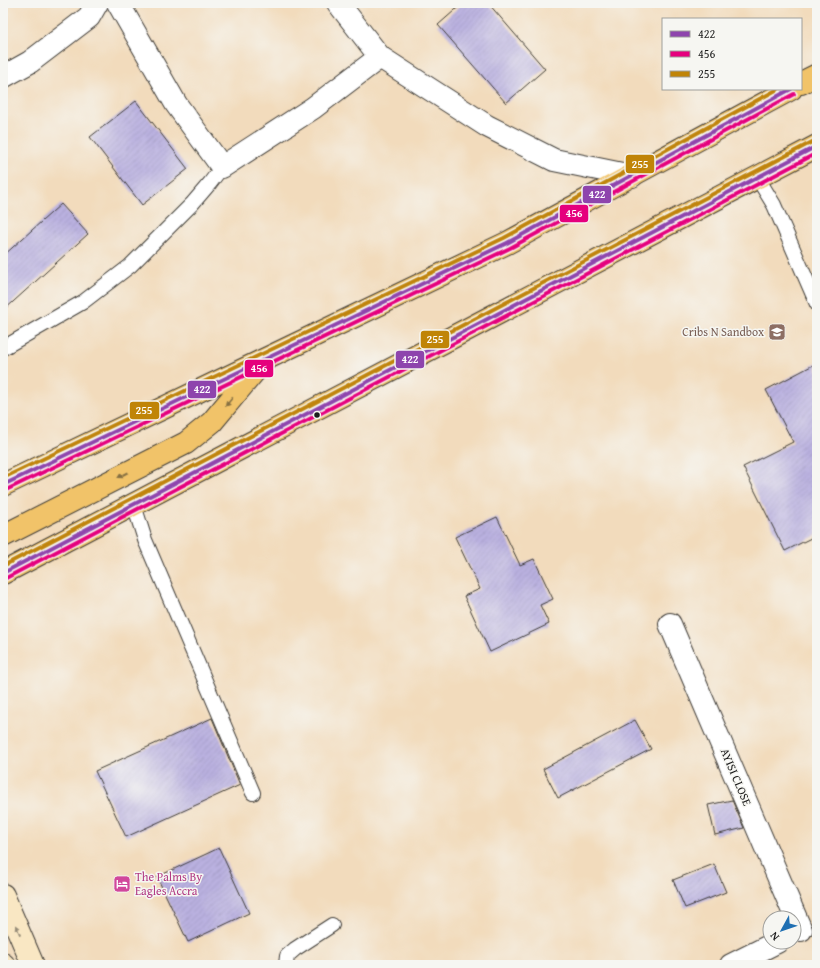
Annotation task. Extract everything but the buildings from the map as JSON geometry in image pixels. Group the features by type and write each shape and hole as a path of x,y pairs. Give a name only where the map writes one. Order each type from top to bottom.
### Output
{"highway":[{"path":"802,83 817,75"},
{"path":"3,485 507,243 789,90"},
{"path":"3,573 817,146"},
{"path":"3,536 186,444 212,422 262,361"}],"street":[{"path":"3,77 30,62 89,17 96,3"},
{"path":"118,3 176,104 222,167 313,108 380,57"},
{"path":"338,3 380,57 488,126 554,160 632,176"},
{"name":"AYISI CLOSE","path":"670,624 804,928"},
{"path":"3,895 33,965"},
{"path":"731,965 762,949"}],"lane":[{"path":"3,348 83,302 130,266 192,204 222,167"},
{"path":"757,177 774,205 817,304"},
{"path":"134,505 145,540 253,793"},
{"path":"286,965 287,956 295,949 332,925"}],"transit line":[{"name":"255","path":"3,478 504,238 776,90"},
{"name":"422","path":"3,485 507,243 789,90"},
{"name":"456","path":"6,490 510,248 794,94"},
{"name":"255","path":"3,566 814,141"},
{"name":"422","path":"3,573 817,146"},
{"name":"456","path":"6,578 817,153"}],"place":[{"name":"Cribs N Sandbox","path":"777,332"},
{"name":"The Palms By Eagles Accra","path":"122,884"}]}
